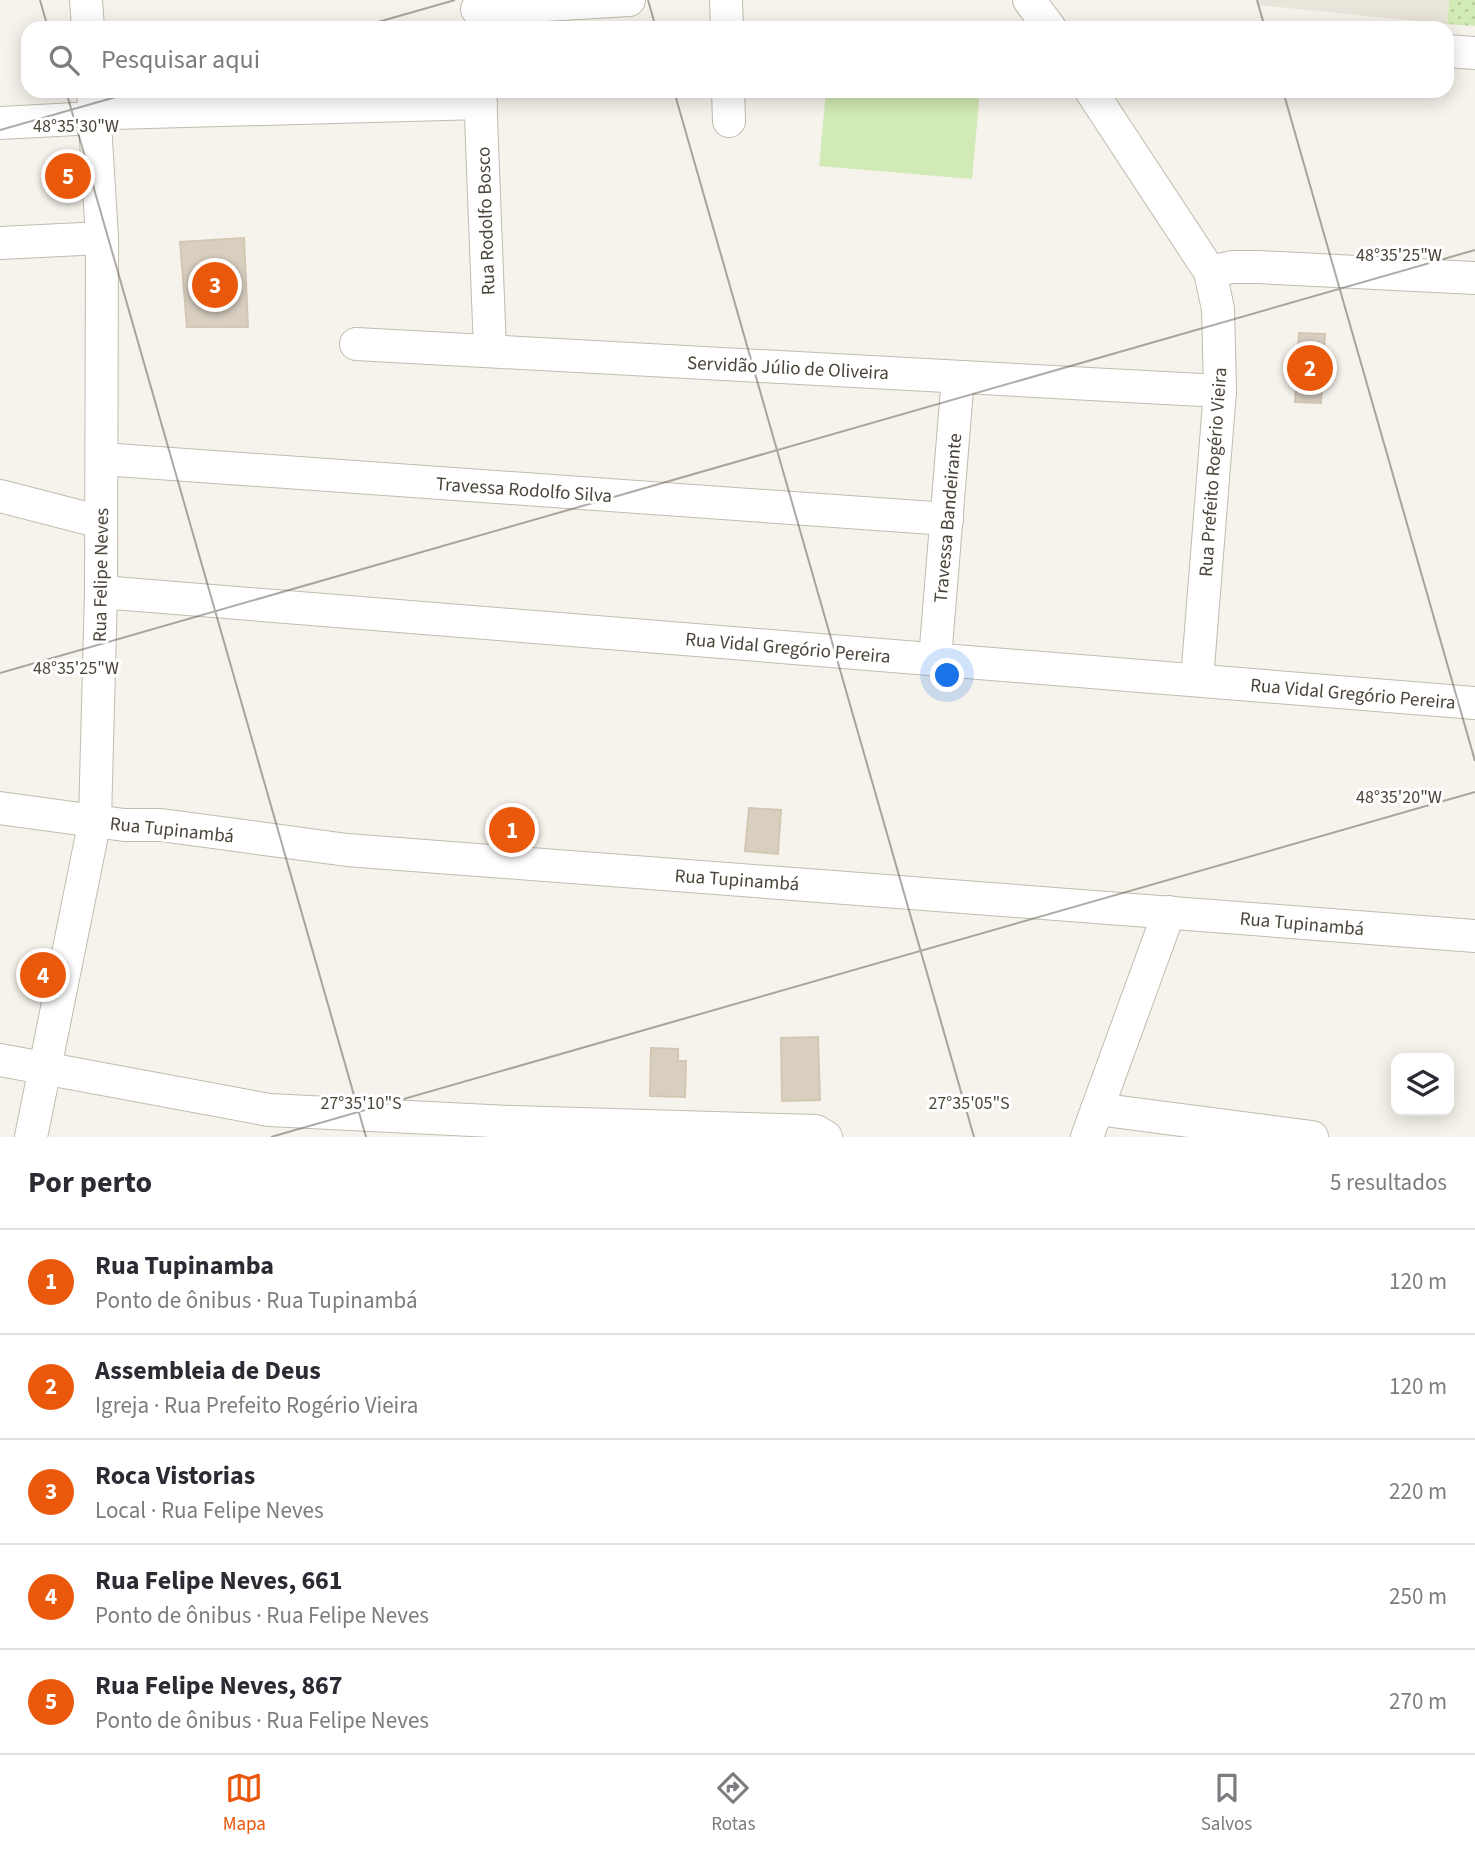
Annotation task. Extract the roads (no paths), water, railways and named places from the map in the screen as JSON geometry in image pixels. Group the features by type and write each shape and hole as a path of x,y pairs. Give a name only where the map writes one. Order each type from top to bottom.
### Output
{"street":[{"path":"86,0 88,21"},
{"path":"477,12 629,0"},
{"path":"726,0 727,21"},
{"path":"1454,52 1475,53"},
{"path":"0,123 94,105 113,113 457,98"},
{"name":"Rua Rodolfo Bosco","path":"480,98 490,351"},
{"name":"Rua Prefeito Rogério Vieira","path":"1096,98 1210,272 1218,309 1220,391 1197,680"},
{"name":"Rua Felipe Neves","path":"31,1137 95,820 101,592 102,238 94,105"},
{"path":"0,243 102,238"},
{"path":"1210,272 1232,267 1258,267 1475,278"},
{"name":"Servidão Júlio de Oliveira","path":"356,344 1220,391"},
{"name":"Travessa Bandeirante","path":"935,659 958,377"},
{"name":"Travessa Rodolfo Silva","path":"102,460 947,519"},
{"path":"0,496 101,522"},
{"name":"Rua Vidal Gregório Pereira","path":"101,592 1475,703"},
{"name":"Rua Tupinambá","path":"0,808 124,825 161,825 347,850 1475,936"},
{"path":"1169,912 1092,1123 1312,1137"},
{"path":"0,1060 267,1123 511,1129 817,1130 826,1137"}],"place":[{"name":"Rua Felipe Neves, 867","path":"68,176"},
{"name":"Roca Vistorias","path":"215,285"},
{"name":"Assembleia de Deus","path":"1310,368"},
{"name":"Rua Tupinamba","path":"512,830"},
{"name":"Rua Felipe Neves, 661","path":"43,975"}]}
